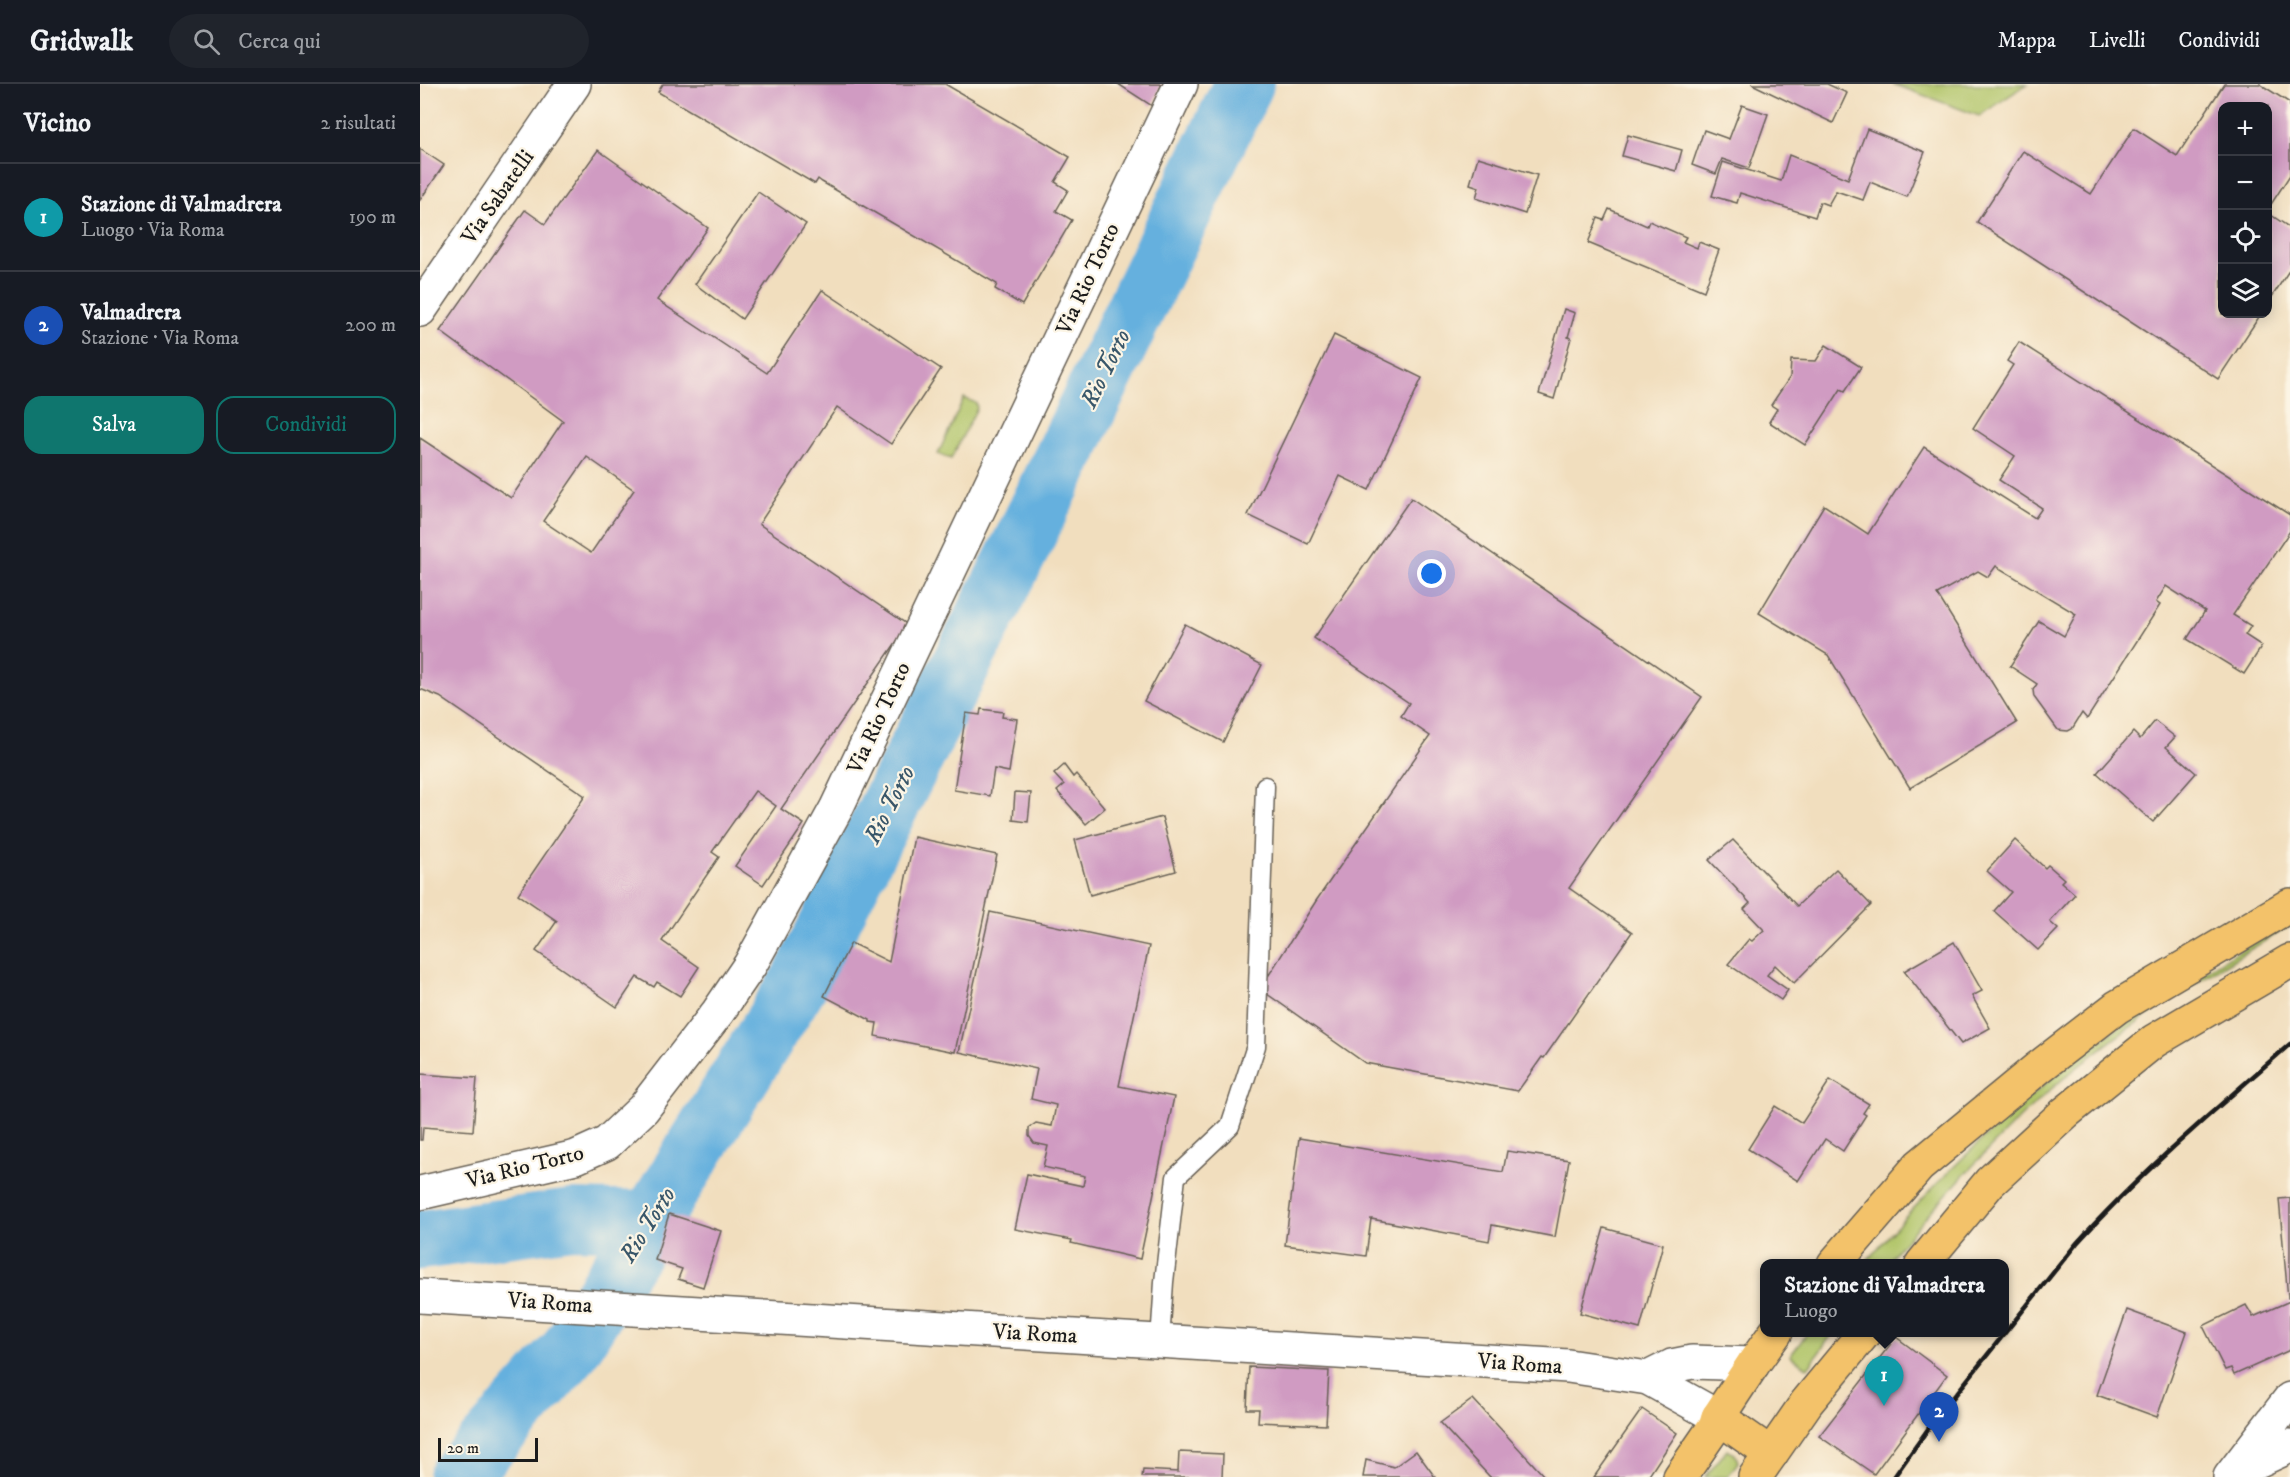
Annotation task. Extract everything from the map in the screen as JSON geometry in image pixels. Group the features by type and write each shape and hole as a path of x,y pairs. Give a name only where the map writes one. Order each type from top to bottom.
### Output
{"main road":[{"path":"1838,1259 1919,1166 2116,1007 2290,905"},
{"path":"1925,1259 1990,1182 2074,1106 2154,1041 2290,962"},
{"path":"1680,1477 1772,1337"},
{"path":"1718,1417 1763,1466 1807,1402 1861,1337"}],"street":[{"name":"Via Sabatelli","path":"420,310 574,84"},
{"name":"Via Rio Torto","path":"420,1192 576,1157 607,1143 643,1109 718,1012 750,965 836,809 1182,84"},
{"name":"Via Roma","path":"420,1296 1568,1366 1648,1378 1718,1417"},
{"path":"1648,1378 1672,1366 1692,1362 1753,1364"},
{"path":"2233,1474 2290,1399"},
{"path":"2233,1474 2290,1446"}],"lane":[{"path":"1160,1341 1176,1177 1230,1126 1256,1047 1264,786"}],"green space":[{"path":"1893,84 2027,84 1979,116"},
{"path":"964,398 976,403 977,408 951,459 938,454"},
{"path":"2290,920 2290,926 2165,1003 2077,1068 2027,1111 1985,1153 1889,1259 1868,1259 1960,1160 2030,1096 2104,1038 2198,976"},
{"path":"1804,1337 1830,1337 1808,1368 1790,1356"},
{"path":"1727,1450 1735,1454 1738,1462 1728,1477 1705,1477"}],"building":[{"path":"663,84 945,84 1070,157 1055,182 1068,190 1056,211 1072,220 1022,305 995,289 997,284 818,179 815,184 658,92"},
{"path":"1118,84 1162,84 1152,106"},
{"path":"1752,84 1827,84 1847,93 1833,123"},
{"path":"2224,84 2260,84 2290,103 2290,175 2272,203 2272,102 2218,102 2218,318 2258,318 2218,379 1977,222 2023,151 2091,194 2134,128 2177,156"},
{"path":"1742,105 1768,114 1749,168 1722,159 1716,174 1692,165 1704,130 1729,139"},
{"path":"1867,129 1925,152 1907,197 1870,182 1863,200 1836,191 1828,205 1820,202 1815,217 1740,193 1737,203 1712,196 1723,162 1781,181 1789,155 1848,179"},
{"path":"1628,135 1682,150 1676,171 1622,156"},
{"path":"420,149 444,165 420,200"},
{"path":"598,150 708,228 657,300 767,373 822,290 941,369 891,444 837,407 759,524 908,625 781,809 804,824 763,885 735,866 776,806 755,791 712,852 719,857 662,941 699,967 680,996 657,982 654,987 637,977 617,1007 536,951 557,921 518,894 585,796 440,697 420,689 420,438 511,498 563,421 440,331 525,210 545,224","holes":["587,457 634,490 591,553 543,521"]},
{"path":"1478,157 1537,175 1525,214 1476,198 1479,187 1470,184"},
{"path":"758,192 806,224 742,319 695,284"},
{"path":"1609,209 1647,226 1649,221 1686,237 1683,242 1697,248 1699,242 1719,250 1704,291 1588,243 1598,218 1604,220"},
{"path":"2272,216 2290,228 2290,269 2272,297"},
{"path":"1564,309 1575,313 1568,337 1571,338 1554,399 1539,394"},
{"path":"1334,335 1422,378 1369,490 1340,476 1308,544 1248,515"},
{"path":"2019,342 2290,515 2290,531 2233,615 2251,626 2245,635 2262,646 2244,674 2187,639 2205,611 2166,586 2156,602 2160,605 2087,719 2082,713 2072,729 2058,730 2034,697 2033,690 2037,684 2010,666 2039,621 2064,636 2076,614 1996,566 1988,577 1978,571 1937,594 2017,723 1910,788 1828,655 1759,613 1824,505 1868,534 1924,447 2035,518 2042,508 1999,480 2015,456 1973,428 2013,365 2007,361"},
{"path":"1826,345 1861,367 1845,391 1841,389 1805,445 1769,422 1777,409 1771,405 1790,377 1791,360 1816,361"},
{"path":"1411,498 1702,697 1569,888 1632,932 1544,1058 1542,1057 1518,1091 1365,1063 1260,989 1316,901 1430,736 1401,716 1409,703 1314,638"},
{"path":"1185,624 1262,665 1223,742 1144,701"},
{"path":"981,709 1003,712 1002,717 1017,719 1009,772 994,769 990,796 954,790 966,713 980,715"},
{"path":"2155,721 2175,737 2166,747 2196,773 2153,822 2097,773 2133,732 2140,739"},
{"path":"1064,765 1073,777 1076,774 1105,808 1086,824 1057,791 1064,785 1054,774"},
{"path":"1015,792 1031,793 1028,822 1013,820"},
{"path":"1162,817 1176,871 1090,895 1075,840"},
{"path":"914,837 997,855 955,1052 875,1036 877,1023 870,1022 824,996 851,943 889,962"},
{"path":"1733,840 1797,906 1836,869 1871,905 1794,983 1775,965 1767,975 1788,990 1781,1000 1728,964 1749,939 1752,941 1764,930 1744,909 1750,903 1709,860"},
{"path":"2015,840 2045,868 2048,865 2064,879 2061,882 2075,894 2050,922 2058,929 2038,950 1994,911 2011,892 1987,871"},
{"path":"990,912 1149,946 1119,1086 1174,1097 1140,1259 1071,1243 1072,1240 1015,1229 1027,1174 1083,1186 1085,1176 1043,1167 1048,1146 1034,1143 1029,1136 1029,1128 1036,1123 1052,1126 1056,1105 1031,1099 1037,1069 959,1052"},
{"path":"1954,942 1982,991 1972,996 1990,1028 1961,1044 1904,971"},
{"path":"420,1074 477,1078 473,1131 423,1127 422,1140 420,1140"},
{"path":"1830,1080 1869,1104 1863,1113 1866,1115 1843,1151 1825,1139 1798,1181 1748,1149 1775,1106 1802,1123"},
{"path":"1299,1138 1503,1172 1507,1151 1569,1160 1555,1237 1492,1225 1489,1241 1371,1219 1366,1256 1285,1245"},
{"path":"2290,1198 2290,1298 2288,1298 2279,1199"},
{"path":"669,1214 721,1231 703,1287 678,1279 682,1269 655,1260"},
{"path":"1604,1228 1663,1244 1640,1329 1580,1313"},
{"path":"2290,1301 2290,1350 2234,1375 2231,1368 2225,1370 2203,1326 2246,1305 2253,1317"},
{"path":"2127,1310 2187,1332 2157,1417 2097,1395"},
{"path":"1896,1337 1947,1375 1874,1474 1819,1436"},
{"path":"1249,1367 1329,1371 1326,1425 1258,1422 1259,1409 1247,1409"},
{"path":"1473,1399 1545,1477 1490,1477 1440,1423"},
{"path":"1642,1409 1677,1433 1648,1477 1594,1477"},
{"path":"1416,1451 1435,1477 1363,1477 1366,1460 1394,1467"},
{"path":"1179,1452 1223,1454 1222,1477 1142,1477 1143,1470 1178,1472"}],"waterway":[{"name":"Rio Torto","path":"458,1477 568,1353 803,976 1021,546 1244,84"},
{"path":"420,1240 572,1219 652,1221"}],"railway":[{"path":"2009,1328 2077,1243 2102,1216 2154,1165 2290,1044"},
{"path":"1894,1477 1928,1429 2002,1337"}],"place":[{"name":"Stazione di Valmadrera","path":"1884,1406"},
{"name":"Valmadrera","path":"1939,1442"}]}
